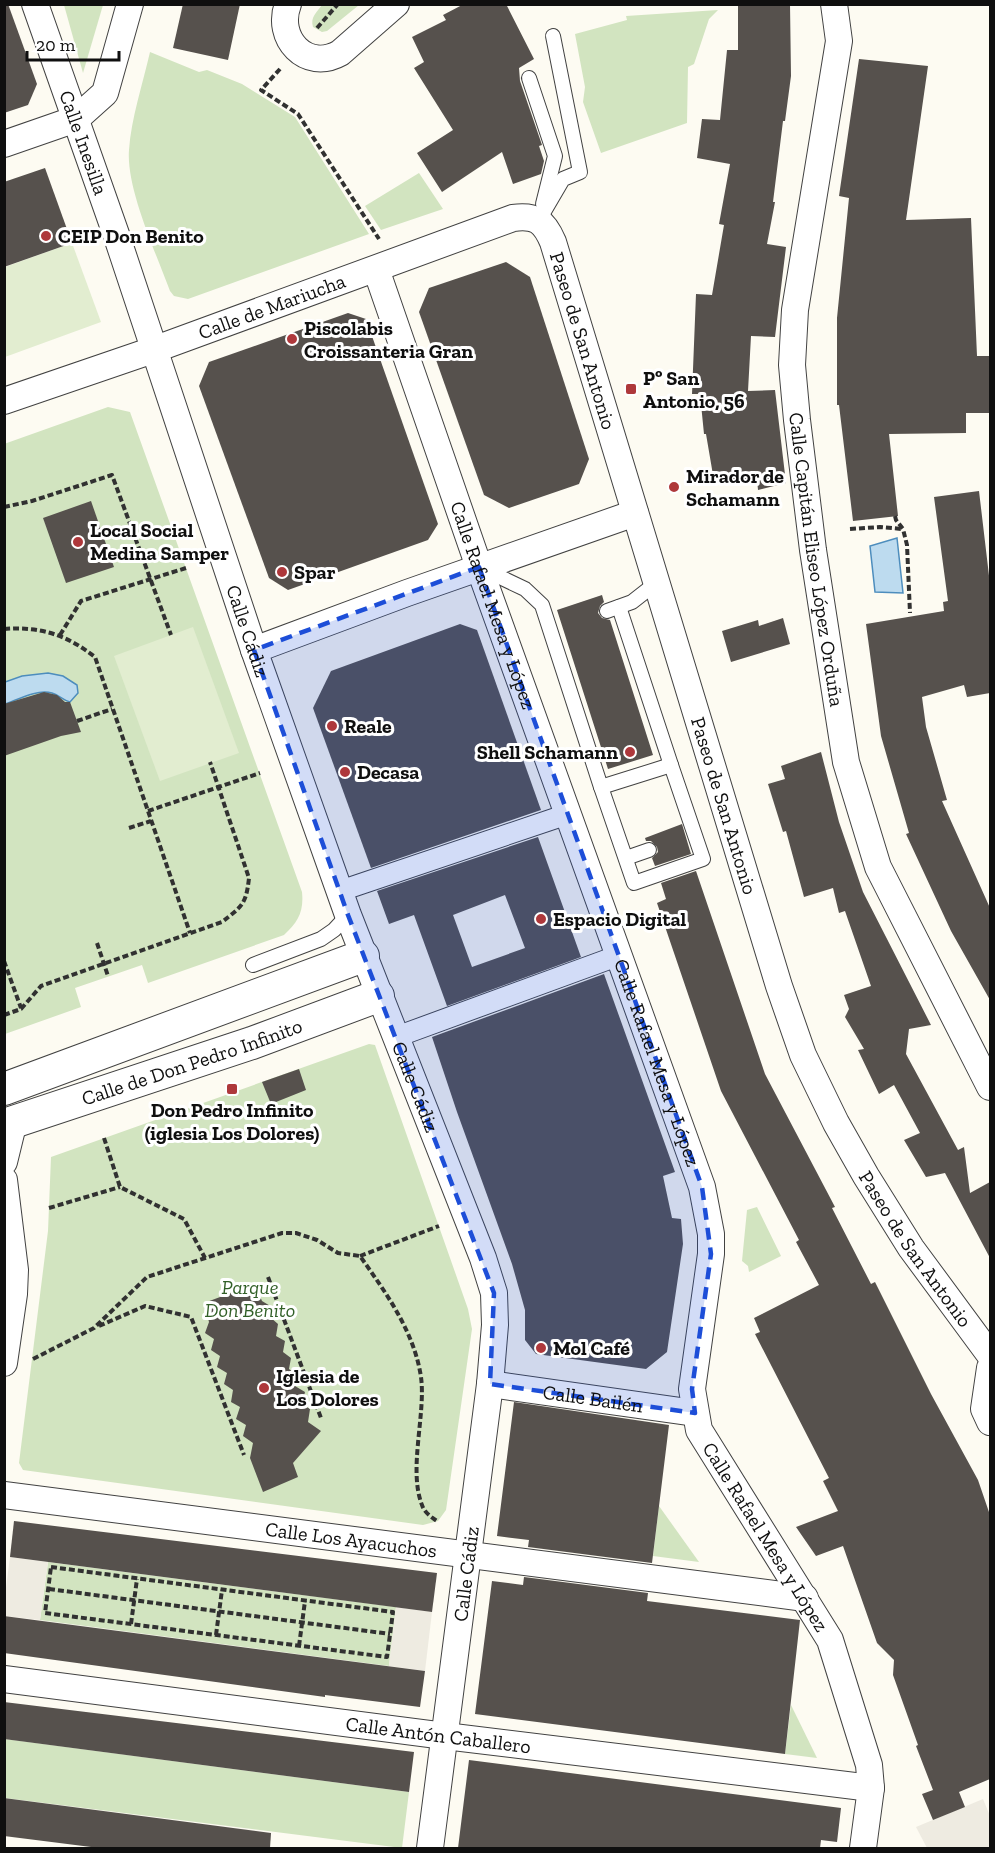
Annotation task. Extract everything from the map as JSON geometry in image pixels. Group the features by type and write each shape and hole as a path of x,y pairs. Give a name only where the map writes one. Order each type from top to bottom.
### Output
{"street":[{"name":"Calle Inesilla","path":"35,4 153,350"},
{"path":"4,144 76,119 105,93 130,4"},
{"path":"288,4 284,19 290,40 308,56 321,60 340,53 396,4"},
{"name":"Calle Capitán Eliseo López Orduña","path":"834,4 839,41 795,310 792,365 796,420 813,550 846,762 878,867 990,1087"},
{"name":"Calle de Mariucha","path":"4,401 153,350 513,218 528,216 539,220"},
{"name":"Paseo de San Antonio","path":"539,220 548,230 553,242 655,584 779,986 803,1055 836,1123 911,1248 990,1355"},
{"name":"Calle Rafael Mesa y López","path":"385,266 480,567 702,1187 711,1234 711,1254 692,1389 699,1430 830,1640 869,1765 871,1788 863,1848"},
{"name":"Calle Cádiz","path":"153,350 254,650 348,915 483,1258 494,1293 495,1325 490,1384 430,1848"},
{"path":"254,650 635,513"},
{"path":"340,891 568,813"},
{"path":"396,1037 620,955"},
{"name":"Calle de Don Pedro Infinito","path":"4,1089 363,956"},
{"name":"Calle de Don Pedro Infinito","path":"9,1123 252,1043 378,996"},
{"path":"4,1162 9,1123"},
{"path":"4,1180 15,1270 15,1294 7,1319 4,1363"},
{"path":"4,1242 15,1270"},
{"path":"990,1368 984,1409 990,1422"},
{"name":"Calle Bailén","path":"490,1384 695,1413"},
{"name":"Calle Los Ayacuchos","path":"4,1495 805,1599"},
{"name":"Calle Antón Caballero","path":"4,1679 871,1788"}],"lane":[{"path":"539,220 563,179 580,172 553,36"},
{"path":"529,78 555,156 539,220"},
{"path":"480,567 525,589 542,605 556,629 595,749 601,787 634,882 704,859 692,837 660,728 613,609 632,602 655,584"},
{"path":"646,733 660,728"},
{"path":"601,787 671,765"},
{"path":"626,858 649,850"},
{"path":"253,965 321,939 334,930 348,915"}],"path":[{"path":"298,49 261,90 298,114 385,266"},
{"path":"4,507 32,501 112,475 171,635"},
{"path":"895,516 903,529 909,562 910,613"},
{"path":"850,529 880,527 903,529"},
{"path":"60,635 81,601 186,568"},
{"path":"4,629 42,630 60,635 81,646 95,657 190,933"},
{"path":"77,721 112,709"},
{"path":"4,1015 21,1009 41,986 222,922 242,906 248,894 249,879 210,762"},
{"path":"148,811 260,773"},
{"path":"129,828 151,821"},
{"path":"97,943 108,976"},
{"path":"4,961 21,1009"},
{"path":"104,1137 120,1186"},
{"path":"49,1208 120,1186 184,1219 205,1258"},
{"path":"94,1328 147,1277 282,1233 296,1233 317,1240 338,1253 360,1256 439,1226"},
{"path":"360,1256 387,1294 411,1339 421,1378 418,1482 422,1505 429,1515 438,1521"},
{"path":"268,1277 321,1418"},
{"path":"31,1360 94,1328 145,1306 191,1317 244,1455"},
{"path":"51,1567 137,1579 393,1612 387,1657 45,1613 51,1567"},
{"path":"131,1624 137,1579"},
{"path":"49,1589 390,1634"},
{"path":"216,1635 222,1590"},
{"path":"299,1646 305,1600"}],"highlighted area":[{"path":"479,567 702,1187 711,1254 692,1389 695,1413 490,1384 494,1293 348,915 254,650"}],"green space":[{"path":"64,5 103,5 83,73"},
{"path":"322,5 359,5 327,31 322,32 313,27 312,20"},
{"path":"718,10 709,19 694,64 688,67 687,123 601,153 583,102 585,87 575,34 627,20 626,16"},
{"path":"150,52 199,72 207,70 242,84 295,117 369,234 188,299 174,296 170,291 143,220 129,165 132,126"},
{"path":"419,173 443,209 381,230 365,206"},
{"path":"72,243 101,322 5,357 5,267"},
{"path":"108,407 130,412 302,892 302,905 293,926 284,935 148,983 142,965 75,988 81,1007 5,1034 4,444"},
{"path":"193,627 239,753 160,781 114,656"},
{"name":"Parque Don Benito","path":"369,1044 375,1045 468,1309 472,1329 446,1510 438,1521 423,1525 23,1470 19,1463 48,1231 51,1157"},
{"path":"757,1207 781,1256 749,1272 748,1266 742,1261 747,1210"},
{"path":"659,1506 699,1562 653,1556"},
{"path":"48,1562 396,1607 389,1666 40,1620"},
{"path":"791,1705 817,1758 785,1754"},
{"path":"5,1739 409,1792 402,1848 5,1798"}],"shaded area":[{"path":"10,1557 48,1562 40,1620 5,1616"},
{"path":"396,1607 432,1612 425,1671 389,1666"},
{"path":"983,1799 990,1816 990,1848 927,1848 916,1827"}],"water":[{"path":"897,538 903,593 875,592 870,546"},
{"path":"48,673 63,676 77,685 78,693 70,702 54,694 40,692 5,704 5,682 22,676"}],"building":[{"path":"4,4 8,4 37,84 28,105 4,113"},
{"path":"183,4 240,4 228,60 173,48"},
{"path":"464,4 506,4 534,59 519,68 520,81 542,145 539,146 544,161 541,174 513,184 502,152 442,192 417,153 453,130 414,68 424,62 412,37 446,20 443,15"},
{"path":"738,4 790,4 791,76 785,121 783,121 773,202 775,202 767,244 786,247 775,337 751,336 748,391 775,390 786,483 758,490 757,479 730,483 729,473 713,475 706,434 704,434 700,394 692,394 696,294 712,295 724,225 719,224 730,164 697,158 702,119 720,120 727,50 738,50"},
{"path":"859,59 928,66 906,220 971,218 977,356 990,356 990,413 966,413 966,433 889,434 898,516 853,521 839,405 837,405 837,318 849,198 839,196"},
{"path":"45,168 72,243 4,267 4,182"},
{"path":"506,262 530,277 589,459 579,484 509,508 484,495 419,312 429,288"},
{"path":"348,313 366,319 438,524 428,540 288,590 269,578 199,386 209,362"},
{"path":"979,491 990,584 990,693 967,697 964,685 922,697 926,727 947,800 942,801 990,908 990,1000 951,931 906,834 909,833 881,736 866,624 944,611 943,602 948,601 934,497"},
{"name":"Local Social Medina Samper","path":"91,501 114,567 66,583 43,518"},
{"path":"602,595 604,602 598,613 602,618 610,620 653,755 608,769 557,610"},
{"path":"783,618 790,644 731,662 722,631 758,620 759,626"},
{"path":"460,624 477,630 541,810 371,868 313,708 331,671"},
{"path":"44,692 57,695 65,702 70,702 81,732 61,736 4,756 4,704"},
{"path":"821,752 839,822 863,892 931,1025 909,1029 906,1054 958,1150 964,1147 970,1193 990,1182 990,1258 945,1173 926,1177 904,1140 920,1133 894,1085 879,1094 858,1050 864,1049 845,1017 849,1009 844,995 871,986 845,911 839,913 833,888 804,897 786,831 783,832 768,784 785,779 781,766"},
{"path":"682,824 691,854 655,866 652,858 658,852 657,847 645,838"},
{"name":"Espacio Digital","path":"538,837 581,957 447,1006 414,915 389,924 377,891","holes":["505,895 525,948 472,967 453,915"]},
{"path":"696,871 765,1074 835,1207 832,1208 871,1284 875,1282 931,1394 978,1480 990,1515 990,1779 959,1792 965,1807 933,1820 922,1794 933,1790 893,1675 894,1660 877,1643 843,1546 816,1556 796,1527 838,1511 823,1481 829,1478 755,1334 760,1332 754,1318 819,1285 796,1242 799,1240 721,1091 657,903 666,899 661,883"},
{"path":"604,974 675,1172 663,1176 672,1218 681,1219 683,1244 667,1352 646,1369 536,1354 525,1340 525,1310 512,1264 432,1037"},
{"path":"299,1069 306,1090 271,1104 262,1082"},
{"name":"Iglesia de Los Dolores","path":"255,1284 262,1301 272,1307 270,1317 278,1324 276,1336 285,1341 283,1352 291,1358 289,1369 298,1376 295,1386 305,1392 302,1404 310,1409 308,1422 321,1431 293,1463 298,1477 263,1492 250,1458 253,1443 243,1436 246,1425 236,1419 240,1407 231,1402 233,1390 224,1384 227,1373 217,1367 220,1356 211,1350 214,1339 205,1333 209,1322 204,1303"},
{"path":"514,1402 669,1425 652,1563 528,1547 529,1540 497,1536"},
{"path":"14,1521 437,1573 432,1612 10,1557"},
{"path":"524,1577 648,1593 647,1601 800,1620 785,1754 475,1714 492,1581 523,1585"},
{"path":"4,1616 425,1671 420,1707 325,1695 325,1697 4,1653"},
{"path":"4,1702 414,1752 409,1792 4,1739"},
{"path":"469,1760 841,1808 837,1842 821,1840 820,1848 458,1848"},
{"path":"4,1798 271,1833 270,1848 99,1848 4,1836"}],"place":[{"name":"CEIP Don Benito","path":"46,236"},
{"name":"Piscolabis Croissanteria Gran","path":"292,339"},
{"name":"Pº San Antonio, 56","path":"631,389"},
{"name":"Mirador de Schamann","path":"674,487"},
{"name":"Local Social Medina Samper","path":"78,542"},
{"name":"Spar","path":"282,572"},
{"name":"Reale","path":"332,726"},
{"name":"Shell Schamann","path":"630,752"},
{"name":"Decasa","path":"345,772"},
{"name":"Espacio Digital","path":"541,919"},
{"name":"Don Pedro Infinito (iglesia Los Dolores)","path":"232,1089"},
{"name":"Mol Café","path":"541,1348"},
{"name":"Iglesia de Los Dolores","path":"264,1388"}]}
